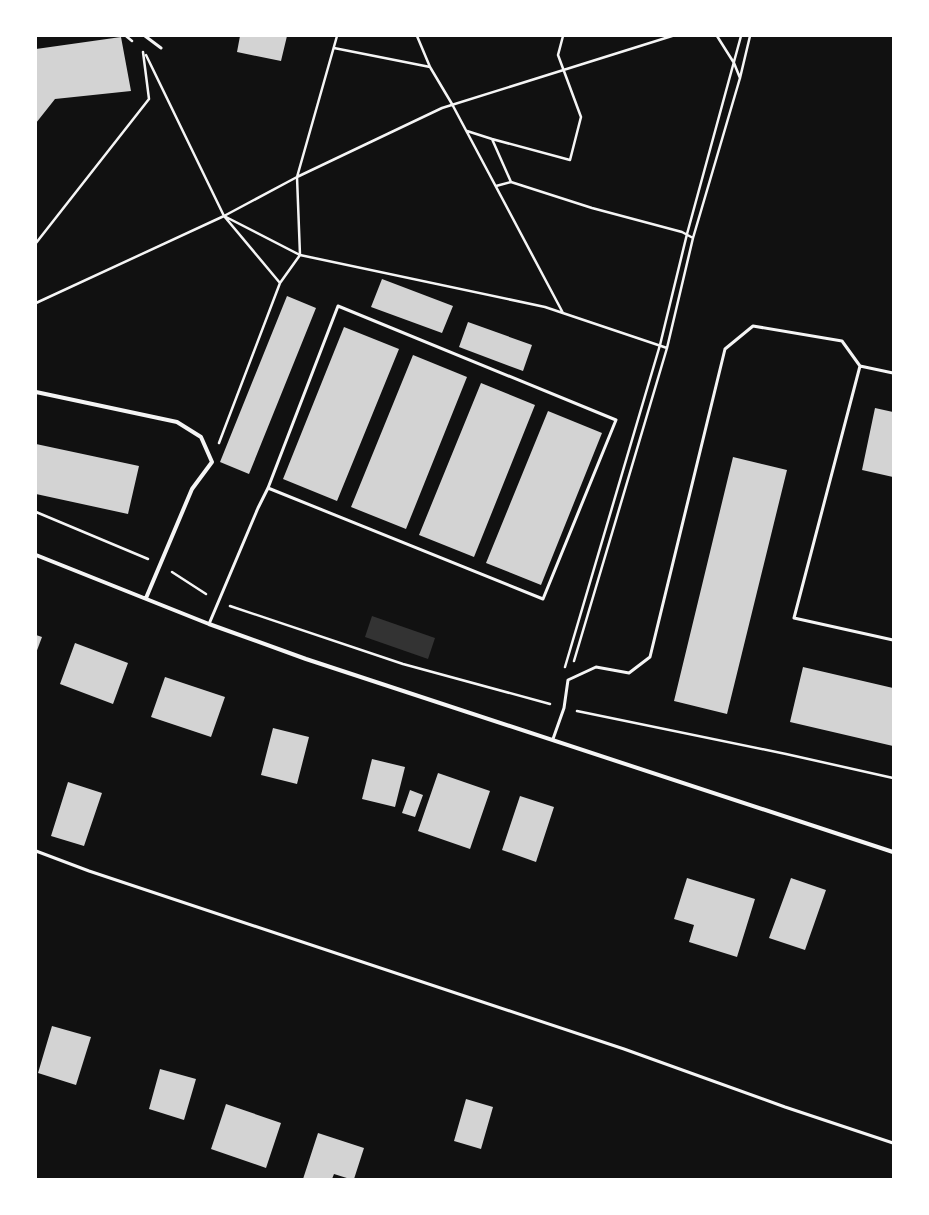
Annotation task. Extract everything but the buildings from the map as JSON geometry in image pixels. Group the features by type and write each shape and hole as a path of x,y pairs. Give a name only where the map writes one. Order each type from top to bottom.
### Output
{"street":[{"path":"36,392 178,422 201,437 212,462 192,489 146,598"},
{"path":"36,555 209,624 306,659 893,852"}],"lane":[{"path":"145,36 161,48"},
{"path":"209,624 258,508 268,488 338,306 616,420 543,599 268,488"},
{"path":"553,739 564,708 568,680 596,667 629,673 650,658 725,349 753,326 842,341 860,366 893,373"},
{"path":"860,366 794,618 893,640"},
{"path":"36,851 89,871 624,1049 785,1107 893,1142"}],"path":[{"path":"126,36 137,45"},
{"path":"224,216 300,254 297,177 337,36"},
{"path":"417,36 430,67 452,104 563,313"},
{"path":"466,131 570,160 581,117 558,55 563,36"},
{"path":"36,303 224,216 297,177 452,104 564,71 672,36"},
{"path":"717,36 734,63 740,78"},
{"path":"568,680 565,668 660,345 687,234 741,36"},
{"path":"568,680 667,348 693,238 740,78 750,36"},
{"path":"334,48 430,67"},
{"path":"36,243 149,99 143,50 224,216 280,283"},
{"path":"492,139 511,182"},
{"path":"496,186 511,182 592,208 682,232 693,238"},
{"path":"36,234 40,238"},
{"path":"36,512 161,565 218,602 403,664 564,708 786,754 893,778"}],"shaded area":[{"path":"372,616 435,638 428,659 365,637"}]}
